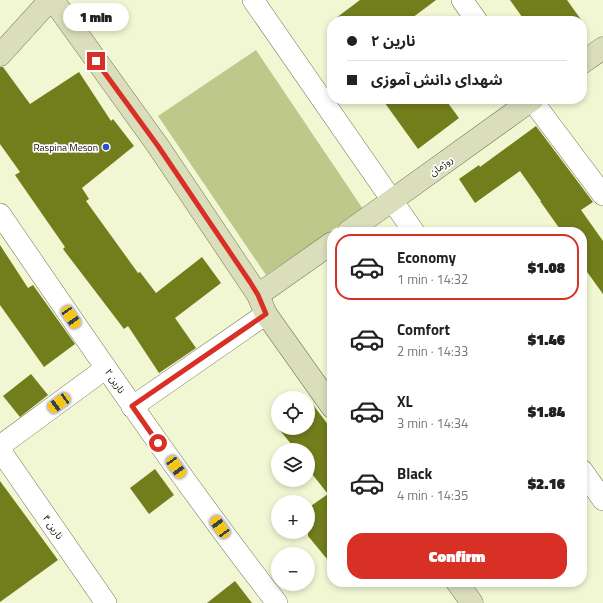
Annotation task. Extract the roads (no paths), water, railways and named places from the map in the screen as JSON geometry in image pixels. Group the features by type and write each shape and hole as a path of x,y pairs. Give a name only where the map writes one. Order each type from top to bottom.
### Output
{"street":[{"path":"0,55 51,0 158,146 327,400"},
{"path":"462,0 473,16"},
{"path":"260,3 327,104"},
{"path":"587,59 603,48"},
{"path":"327,104 410,227"},
{"name":"روژمان","path":"355,227 525,104"},
{"path":"536,104 603,195"},
{"name":"نارین ۲","path":"0,214 132,406 237,551 277,603"},
{"path":"132,406 262,304 327,247"},
{"path":"0,446 106,368"},
{"name":"نارین ۴","path":"0,450 106,603"},
{"path":"587,477 603,500"},
{"path":"461,587 472,603"}],"place":[{"name":"Raspina Meson","path":"106,147"}]}
